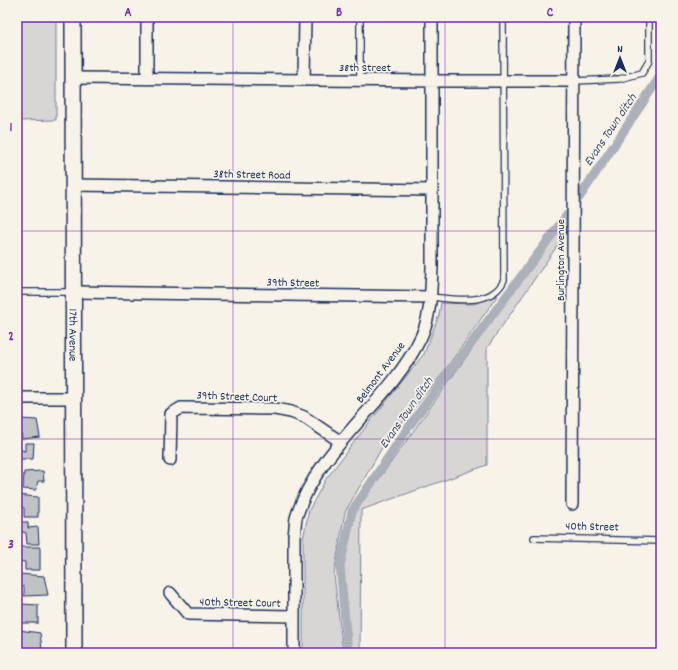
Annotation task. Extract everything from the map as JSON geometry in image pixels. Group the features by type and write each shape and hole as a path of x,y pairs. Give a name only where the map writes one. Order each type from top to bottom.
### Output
{"main road":[{"name":"17th Avenue","path":"73,17 72,185 74,653"}],"street":[{"path":"147,17 147,79"},
{"path":"304,80 305,17"},
{"name":"Belmont Avenue","path":"294,653 294,536 296,520 303,499 320,470 341,442 409,359 421,336 426,322 431,297 432,17"},
{"name":"Burlington Avenue","path":"572,504 574,17"},
{"name":"38th Street","path":"73,78 432,81 574,80"},
{"name":"38th Street Road","path":"72,185 432,190"},
{"name":"39th Street","path":"73,292 431,297"},
{"path":"17,398 73,398"},
{"name":"39th Street Court","path":"170,460 171,414 180,408 275,409 291,412 304,417 341,442"},
{"name":"40th Street Court","path":"170,593 188,614 294,616"}],"lane":[{"path":"360,17 360,80"},
{"path":"503,17 503,81"},
{"name":"38th Street","path":"574,80 626,78 642,73 649,61 649,17"},
{"name":"39th Street","path":"431,297 459,300 478,299 497,291 502,286 504,280 503,81"},
{"path":"17,292 73,292"},
{"name":"40th Street","path":"534,538 661,540"}],"shaded area":[{"path":"17,17 56,17 56,120 17,121"},
{"path":"567,220 566,233 487,348 487,465 361,510 360,653 351,653 343,567 356,511 490,324"},
{"path":"498,295 443,373 383,446 345,512 334,574 343,653 303,653 303,539 309,510 326,479 424,354 439,315 441,303 474,304"}],"building":[{"path":"20,419 37,420 40,437 22,439"},
{"path":"25,443 34,443 33,459 18,459 18,449 25,451"},
{"path":"43,471 44,481 38,481 36,490 23,489 24,472"},
{"path":"17,495 38,497 38,517 24,517 24,508 20,506"},
{"path":"20,522 28,522 28,528 38,527 39,544 27,544 26,533 19,531"},
{"path":"19,547 40,547 40,570 25,570 25,562 18,561"},
{"path":"19,574 44,576 48,595 24,596 24,587 18,586"},
{"path":"21,604 38,605 38,623 21,623"},
{"path":"19,630 40,633 42,649 22,649"}],"waterway":[{"name":"Evans Town ditch","path":"579,198 661,75"},
{"name":"Evans Town ditch","path":"348,653 340,566 352,511 410,425 567,215"}]}
